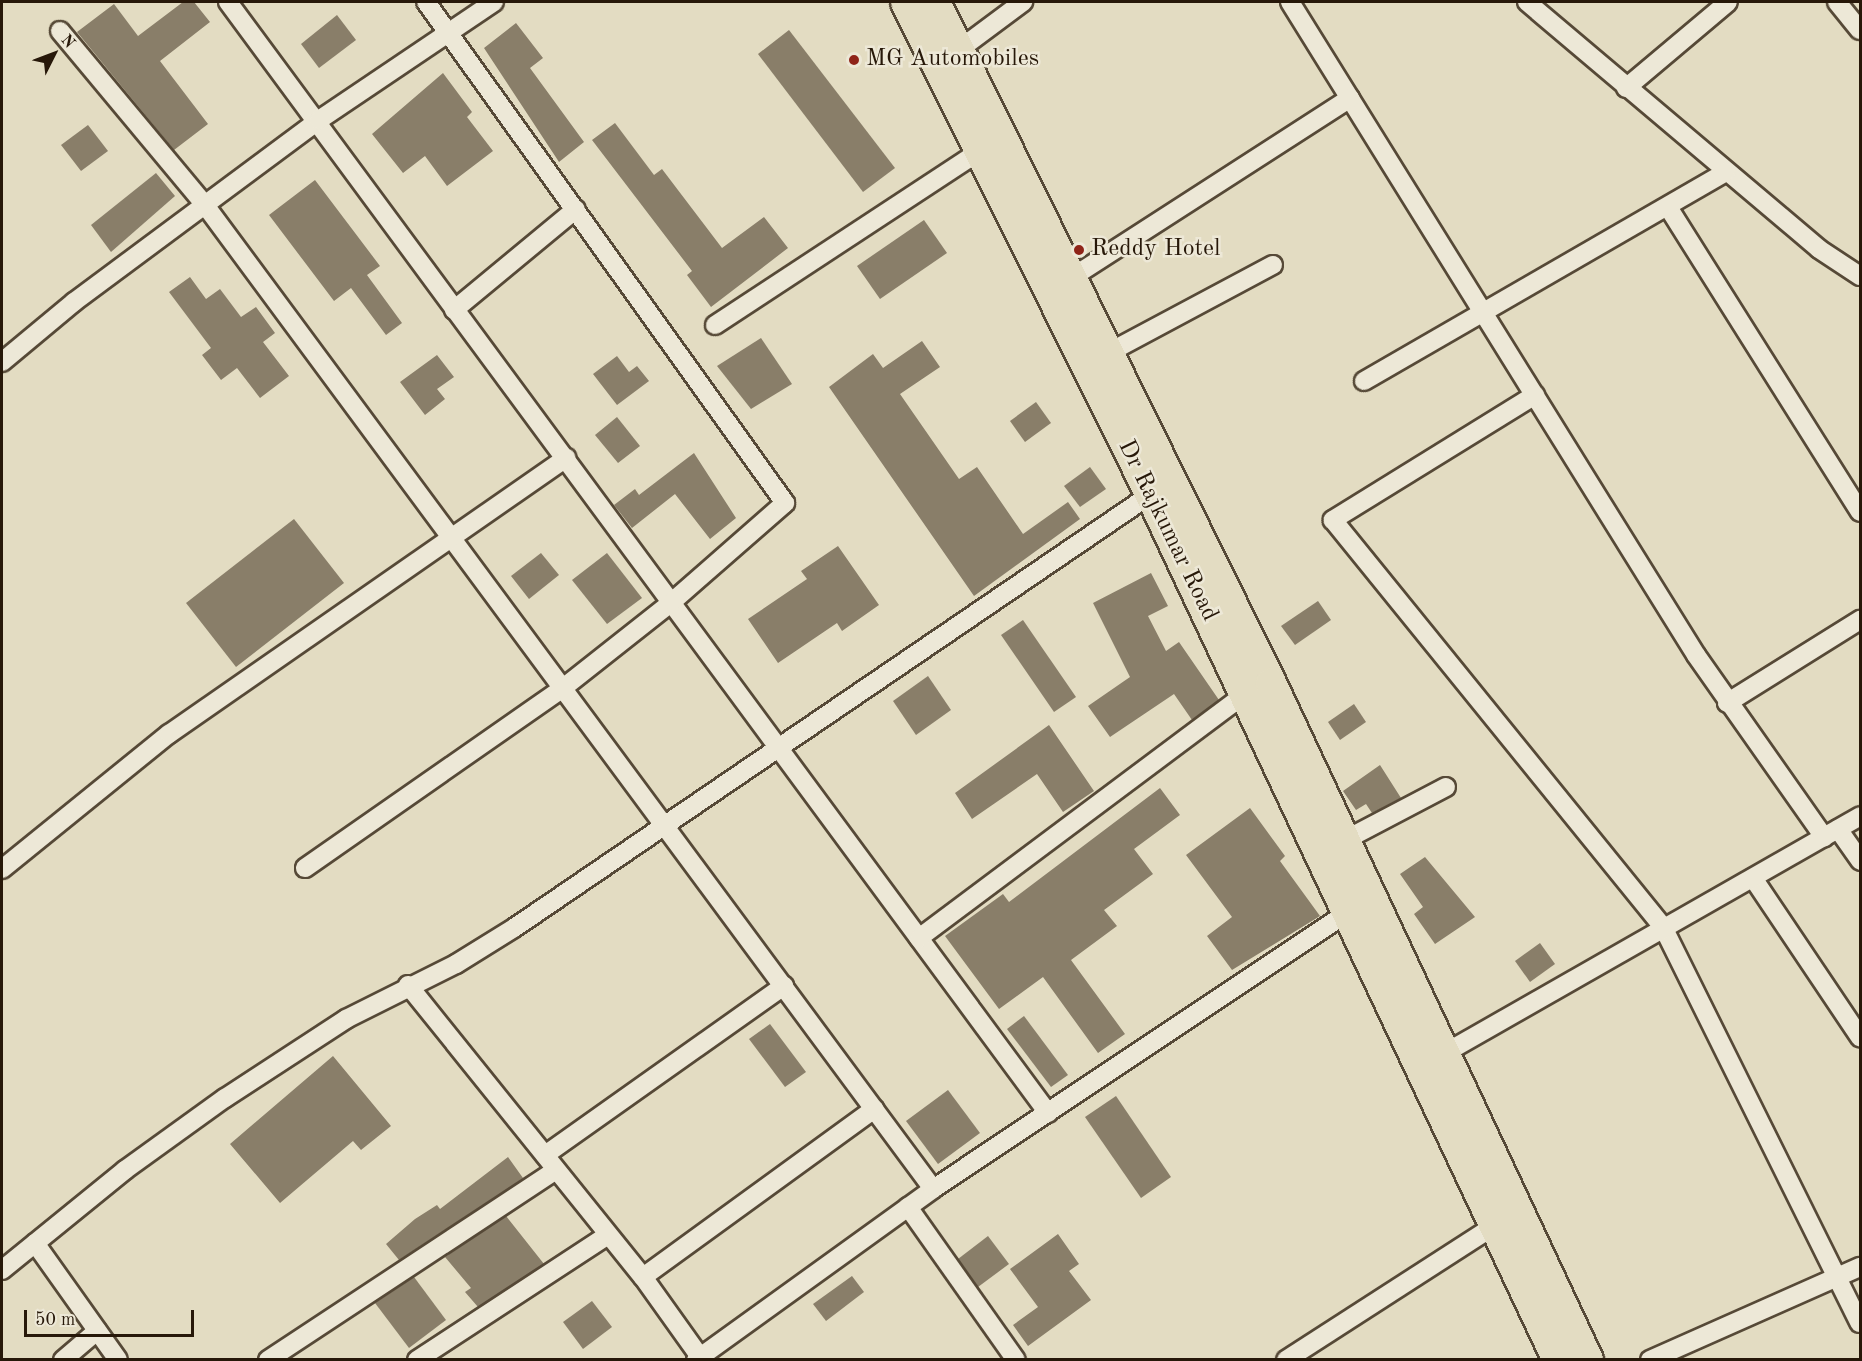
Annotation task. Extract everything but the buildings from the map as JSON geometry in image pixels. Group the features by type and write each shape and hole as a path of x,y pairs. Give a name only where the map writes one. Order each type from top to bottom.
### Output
{"highway":[{"name":"Dr Rajkumar Road","path":"906,2 980,151 1161,488 1345,840 1432,1059"},
{"name":"Dr Rajkumar Road","path":"934,2 960,49 1108,352 1244,696 1347,913 1432,1059"},
{"path":"1432,1059 1497,1224 1558,1359"},
{"path":"1432,1059 1588,1359"}],"street":[{"path":"228,2 319,120 454,310 673,601 776,745 1048,1113"},
{"path":"305,868 563,688 673,601 785,503 426,2"},
{"path":"2,362 319,120 494,2"},
{"path":"960,49 1023,2"},
{"path":"1290,2 1727,703 1831,833 1860,861"},
{"path":"1527,2 1819,249 1860,276"},
{"path":"1626,88 1728,2"},
{"path":"1837,2 1860,30"},
{"path":"60,30 205,205 933,1189"},
{"path":"1071,278 1350,98"},
{"path":"715,325 980,151"},
{"path":"1364,381 1485,315 1726,172"},
{"path":"1668,207 1860,512"},
{"path":"454,310 576,210"},
{"path":"1108,352 1273,265"},
{"path":"1535,396 1333,520 1664,927 1860,1323"},
{"path":"2,869 169,734 453,541 566,458"},
{"path":"2,1270 225,1098 408,985 456,964 514,928 776,745 1002,597 1161,488"},
{"path":"1727,703 1860,620"},
{"path":"919,938 1244,696"},
{"path":"1345,840 1446,787"},
{"path":"1432,1059 1860,816"},
{"path":"1753,878 1860,1037"},
{"path":"408,985 643,1277 698,1358 933,1189 1347,913"},
{"path":"268,1359 550,1163 784,986"},
{"path":"643,1277 874,1109"},
{"path":"908,1207 1016,1359"},
{"path":"1286,1359 1497,1224"},
{"path":"417,1359 609,1234"},
{"path":"35,1243 118,1359"},
{"path":"1650,1359 1860,1267"},
{"path":"63,1359 97,1331"}],"place":[{"name":"MG Automobiles","path":"854,60"},
{"name":"Reddy Hotel","path":"1079,250"}]}
